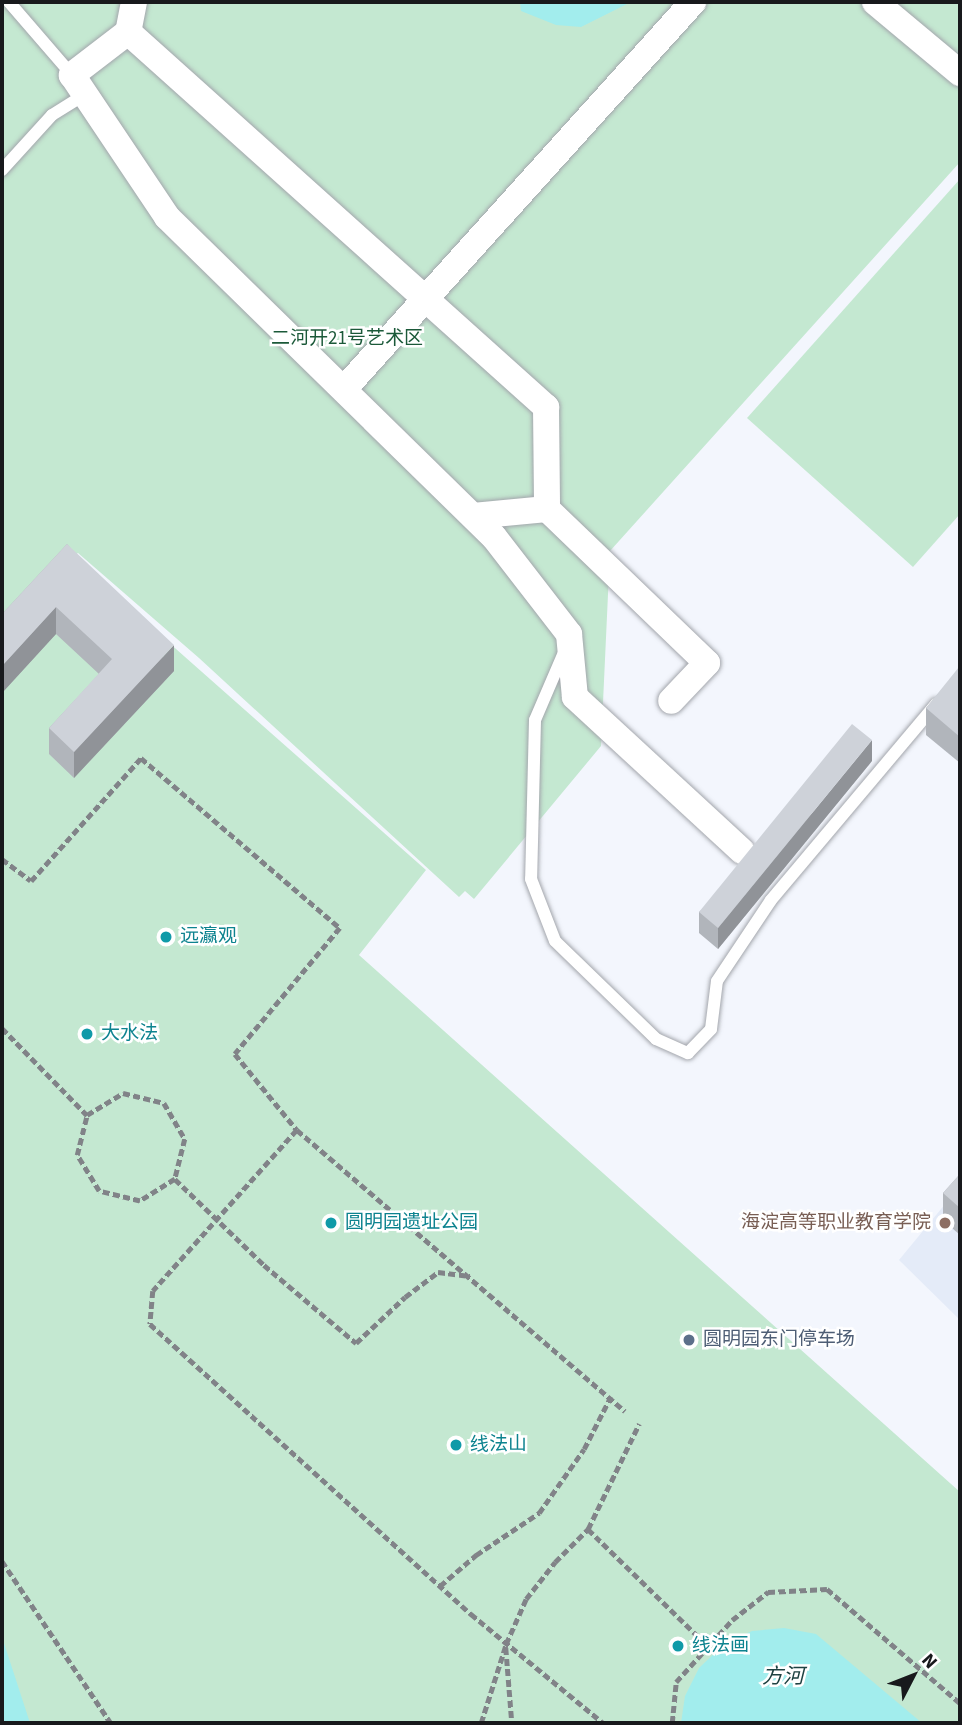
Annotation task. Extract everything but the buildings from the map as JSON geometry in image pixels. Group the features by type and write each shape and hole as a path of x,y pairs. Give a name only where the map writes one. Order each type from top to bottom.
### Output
{"street":[{"path":"134,2 128,32 78,84 167,217 345,388 494,537 569,634 575,697 742,851"},
{"path":"345,388 693,2"},
{"path":"875,2 960,73"},
{"path":"128,32 546,407 547,509 707,663 671,701"},
{"path":"473,516 547,509"}],"lane":[{"path":"2,170 78,84 9,2"},
{"path":"569,640 535,720 530,879 555,941 656,1039 688,1053 711,1029 717,981 771,900 942,696"}],"path":[{"path":"2,859 30,881 141,758 340,928 235,1054 297,1130 471,1276 625,1411"},
{"path":"2,1028 87,1115"},
{"path":"123,1093 164,1103 185,1139 175,1180 140,1201 99,1191 77,1155 87,1115 123,1093"},
{"path":"297,1130 153,1291 150,1324 440,1586 603,1723"},
{"path":"175,1180 215,1219 356,1343 405,1297 438,1272 471,1276"},
{"path":"440,1586 476,1555 539,1513 584,1449 611,1396"},
{"path":"481,1723 506,1644 526,1599 555,1562 588,1528 639,1424"},
{"path":"588,1528 709,1647"},
{"path":"2,1561 111,1723"},
{"path":"672,1723 676,1682 732,1620 768,1592 827,1589 960,1703"},
{"path":"506,1644 512,1723"}],"shaded area":[{"name":"海淀高等职业教育学院","path":"960,1186 960,1320 899,1260"}],"green space":[{"name":"二河开21号艺术区","path":"2,2 960,2 960,162 610,551 601,746 474,899 465,891 459,897 199,658 78,553 72,557 426,870 359,955 960,1492 960,1723 2,1723"},
{"path":"960,179 960,514 913,567 747,418"}],"water":[{"path":"520,2 631,2 581,27 556,25 521,11"},
{"name":"方河","path":"784,1628 816,1634 922,1723 681,1723 685,1696 699,1668 723,1645 752,1631"},
{"path":"2,1637 30,1723 2,1723"}],"place":[{"name":"远瀛观","path":"166,937"},
{"name":"大水法","path":"87,1034"},
{"name":"圆明园遗址公园","path":"331,1223"},
{"name":"海淀高等职业教育学院","path":"945,1223"},
{"name":"圆明园东门停车场","path":"689,1340"},
{"name":"线法山","path":"456,1445"},
{"name":"线法画","path":"678,1646"}]}
